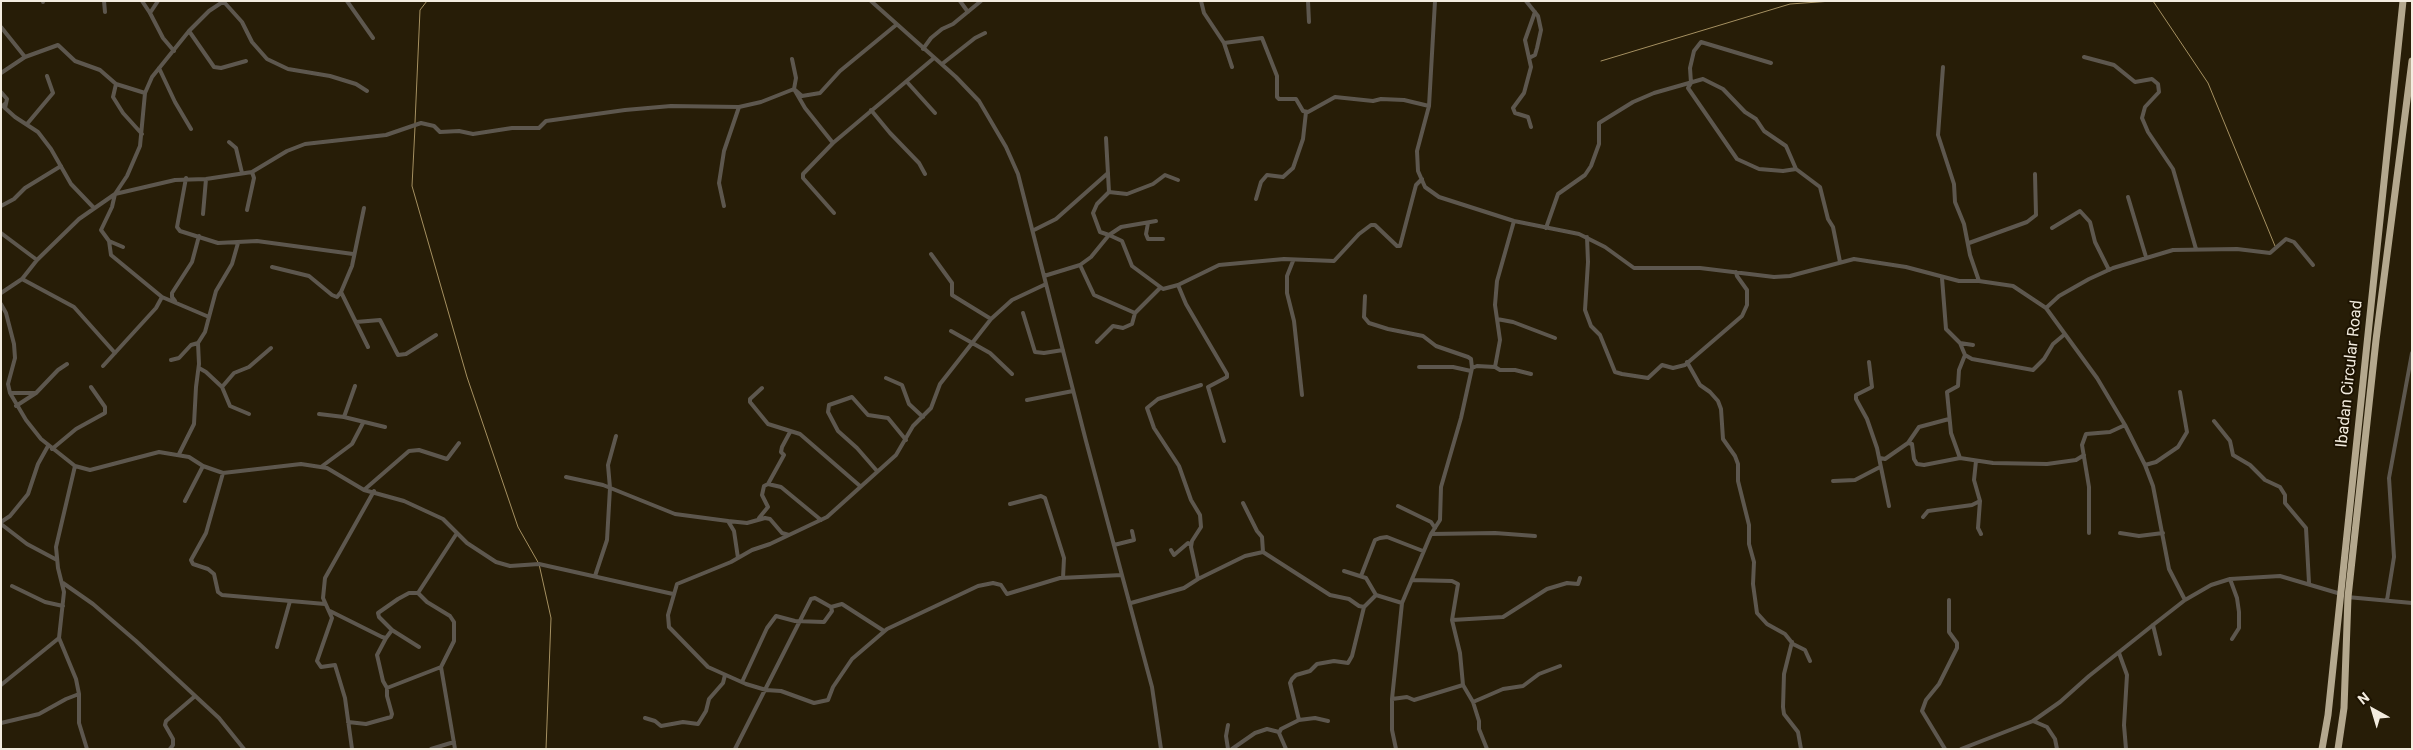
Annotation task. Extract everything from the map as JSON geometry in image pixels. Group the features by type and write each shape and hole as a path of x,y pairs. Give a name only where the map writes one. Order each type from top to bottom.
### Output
{"highway":[{"name":"Ibadan Circular Road","path":"2338,749 2344,708 2344,596 2403,1"},
{"name":"Ibadan Circular Road","path":"2322,749 2344,596 2412,61"}],"street":[{"path":"104,1 105,12"},
{"path":"142,1 150,12 163,38 174,50"},
{"path":"150,12 158,1"},
{"path":"347,1 374,38"},
{"path":"871,1 942,64 979,101 1006,147 1018,174 1152,687 1161,749"},
{"path":"960,1 968,12"},
{"path":"923,49 942,28 953,24 981,1"},
{"path":"1201,1 1204,13 1224,43 1232,67"},
{"path":"1308,1 1309,22"},
{"path":"1435,1 1429,106 1418,151 1418,171 1425,187 1440,197 1514,221 1587,237 1605,246 1634,268 1700,268 1753,276 1782,277 1854,259 1906,267 1959,281 1979,281 2013,286 2046,308 2096,378 2125,425 2153,486 2169,569 2185,600"},
{"path":"1526,1 1535,12 1539,21 1540,37 1535,54 1531,57"},
{"path":"123,247 109,241 101,230 112,207 115,194 138,154 142,134 145,93 152,77 159,68 189,31 209,11 224,2 242,22 252,42 267,59 288,69 330,76 356,84 367,91"},
{"path":"1530,128 1528,117 1515,113 1512,108 1524,93 1531,67 1531,57 1525,40 1535,12"},
{"path":"794,89 802,96 820,93 840,71 896,25"},
{"path":"1,27 25,57"},
{"path":"189,31 214,67 221,68 246,61"},
{"path":"942,64 975,38 985,33"},
{"path":"1224,43 1258,36 1262,38 1277,76 1277,97 1279,99 1296,99 1303,112 1306,112"},
{"path":"1771,63 1701,42 1694,51 1690,68 1691,83 1688,88 1737,159 1759,169 1783,171 1796,169"},
{"path":"1,74 25,57 58,45 75,61 96,68 116,84 145,93"},
{"path":"2084,57 2114,65 2135,82 2152,79 2158,84 2158,92 2145,107 2142,118 2148,132 2174,169 2196,249"},
{"path":"834,213 804,178 803,174 833,143 934,58"},
{"path":"792,59 796,78 794,89 805,108 833,143"},
{"path":"1943,67 1938,135 1954,184 1955,202 1964,224 1970,255 1979,281"},
{"path":"159,68 175,102 191,129"},
{"path":"28,124 53,93 46,76"},
{"path":"1546,228 1558,194 1585,175 1591,166 1599,144 1599,123 1633,102 1654,93 1703,79 1723,89 1745,112 1756,119 1764,130 1786,146 1791,152 1796,169 1820,187 1840,262"},
{"path":"907,82 935,113"},
{"path":"116,84 113,97 123,113 142,134"},
{"path":"1,293 22,280 37,260 62,234 115,194 186,178 206,179 252,172 287,150 305,144 386,135 421,123 434,126 440,132 459,131 473,134 512,128 539,128 546,121 625,110 670,106 739,106 761,102 794,89"},
{"path":"1,92 7,99 3,108 38,132 52,149 71,184 94,208"},
{"path":"1306,112 1335,97 1373,101 1381,99 1404,100 1429,106"},
{"path":"724,206 719,182 726,143 739,106"},
{"path":"871,110 919,163 925,174"},
{"path":"1256,199 1262,182 1267,176 1283,177 1293,168 1303,139 1306,112"},
{"path":"828,135 841,136"},
{"path":"1106,138 1109,192 1097,204 1093,213 1100,232 1122,241 1132,266 1146,274 1160,288"},
{"path":"229,142 236,148 242,173"},
{"path":"1,206 61,166"},
{"path":"247,210 254,178 252,172"},
{"path":"1034,230 1056,219 1108,173"},
{"path":"1969,243 2027,222 2036,215 2035,174"},
{"path":"1109,192 1127,194 1153,184 1164,175 1178,180"},
{"path":"186,178 177,227 180,231 218,244 257,241 353,254"},
{"path":"203,214 206,179"},
{"path":"1097,342 1113,326 1123,328 1132,324 1135,313 1160,288 1178,285 1218,265 1258,261 1334,261 1358,234 1371,225 1375,225 1397,246 1400,246 1416,185 1422,179"},
{"path":"2128,197 2146,257"},
{"path":"272,267 309,276 337,297 352,266 364,208"},
{"path":"2052,228 2080,211 2090,222 2096,242 2109,270"},
{"path":"1044,276 1080,265 1090,257 1109,235 1121,227 1156,221"},
{"path":"1495,367 1500,340 1495,305 1497,281 1514,221"},
{"path":"1148,223 1146,234 1148,239 1163,239"},
{"path":"1,233 37,260"},
{"path":"175,301 172,293 192,262 198,236"},
{"path":"1587,237 1588,262 1585,310 1591,326 1600,335 1616,372 1648,378 1662,365 1679,367 1745,314 1747,290 1736,272"},
{"path":"2046,308 2073,287 2109,270 2173,250 2237,249 2270,253 2276,250 2286,239 2294,242 2313,265"},
{"path":"109,241 109,250 114,258 162,297 209,317"},
{"path":"180,454 194,424 199,368 198,343 204,332 216,291 232,264 238,243"},
{"path":"930,254 952,283 952,295 991,319"},
{"path":"1293,261 1287,276 1287,293 1294,321 1302,395"},
{"path":"1080,265 1094,295 1135,313"},
{"path":"1942,278 1946,329 1960,344 1965,355 1959,370 1958,386 1947,392 1949,419 1954,444 1960,458"},
{"path":"22,280 74,307 115,353"},
{"path":"1046,284 1012,300 991,319 940,384 931,408 913,426 896,455 821,520 789,536 677,584 668,615 669,627 708,667 742,682 766,690 781,691 814,703 828,700 852,659 884,631 978,586 994,583 1002,586 1008,594 1063,578 1122,575"},
{"path":"1178,285 1191,314 1227,374 1227,377 1208,387 1224,441"},
{"path":"341,292 368,346"},
{"path":"1365,296 1364,317 1368,322 1388,329 1423,336 1436,346 1471,359 1471,370 1462,418 1441,487 1440,520 1423,551 1402,603 1392,699 1392,730 1396,749"},
{"path":"102,366 156,308 162,297"},
{"path":"1,304 6,313 14,344 15,358 8,384 10,393 16,406 48,446 75,466 90,470 159,452 190,457 203,466 223,473 301,464 327,468 364,490 374,491 429,511 443,519 467,543 496,562 510,566 540,564 673,594"},
{"path":"1022,313 1035,352 1063,350"},
{"path":"1497,319 1514,322 1555,338"},
{"path":"356,322 380,320 398,355 406,354 436,335"},
{"path":"951,332 990,353 1012,374"},
{"path":"1965,355 1987,362 2033,370 2044,359 2053,344 2065,334"},
{"path":"171,360 178,358 191,345 198,343"},
{"path":"1960,344 1973,345"},
{"path":"222,387 234,373 249,367 271,348"},
{"path":"2388,600 2394,557 2389,478 2412,353"},
{"path":"1687,362 1700,385 1710,392 1718,402 1721,410 1723,439 1738,464 1738,481 1750,525 1749,544 1754,562 1753,584 1758,613 1767,624 1785,634 1792,642 1805,650 1810,661"},
{"path":"1869,362 1872,387 1856,395 1856,400 1867,419 1880,458 1880,468 1889,506"},
{"path":"16,406 36,393 58,370 67,364"},
{"path":"1419,367 1453,367 1471,370 1478,366 1495,367 1500,370 1531,374"},
{"path":"199,368 222,387 230,406 249,414"},
{"path":"886,378 902,385 909,404 923,417"},
{"path":"1198,579 1191,545 1201,527 1200,515 1191,500 1179,466 1154,428 1147,408 1158,399 1201,385"},
{"path":"344,417 355,386"},
{"path":"52,449 76,429 105,413 105,407 94,395 91,387"},
{"path":"762,388 750,399 752,405 768,424 800,434 860,486"},
{"path":"1027,400 1073,390"},
{"path":"2145,465 2156,462 2178,447 2187,432 2180,392"},
{"path":"10,393 36,393"},
{"path":"876,471 857,448 838,431 828,412 829,406 852,397 868,415 888,418 906,440"},
{"path":"319,414 344,417 362,423 385,427"},
{"path":"1880,458 1885,459 1908,443 1919,427 1949,419"},
{"path":"2214,421 2230,441 2233,455 2250,465 2265,480 2280,487 2285,495 2285,503 2306,528 2309,583"},
{"path":"321,467 352,444 362,423"},
{"path":"2089,533 2089,487 2082,446 2086,434 2110,432 2125,425"},
{"path":"566,477 610,488 675,514 747,523 756,522 768,506 762,495 784,455 781,452 782,447 790,432"},
{"path":"595,576 607,540 610,488 608,465 616,436"},
{"path":"364,490 408,451 419,450 447,459 459,443"},
{"path":"1908,443 1912,444 1914,459 1917,464 1935,464 1960,458 1976,461 2047,464 2076,460 2084,455"},
{"path":"48,446 38,464 28,494 10,516 1,523 27,544 57,560"},
{"path":"1976,461 1974,480 1980,501 1978,528 1981,534"},
{"path":"75,466 58,538 57,560 63,583 63,606 59,638 76,679 79,694 79,723 87,749"},
{"path":"185,501 203,466"},
{"path":"1832,481 1855,480 1880,468"},
{"path":"223,473 206,534 191,560 193,564 208,569 214,574 218,592 222,595 325,604"},
{"path":"768,484 781,487 821,520"},
{"path":"352,749 345,698 335,665 330,664 321,667 317,664 332,618 325,604 324,578 374,491"},
{"path":"1010,504 1041,496 1045,498 1064,558 1063,578"},
{"path":"1923,517 1928,511 1972,505 1980,501"},
{"path":"1243,503 1257,532 1262,537 1263,552"},
{"path":"1398,506 1431,522 1435,528"},
{"path":"759,518 770,519 782,533 789,536"},
{"path":"728,521 734,531 738,558"},
{"path":"1114,545 1134,540 1132,531"},
{"path":"1431,534 1495,533 1535,536"},
{"path":"2120,533 2138,536 2163,533"},
{"path":"418,593 457,534"},
{"path":"1360,576 1375,540 1380,538 1387,538 1423,551"},
{"path":"1171,550 1174,555 1188,543 1191,545"},
{"path":"1131,603 1184,588 1245,556 1263,552 1330,595 1342,596 1364,607"},
{"path":"1344,571 1366,578 1376,595 1402,603"},
{"path":"1961,749 2033,721 2060,702 2185,600 2211,585 2230,579 2280,576 2309,583 2344,596 2412,603"},
{"path":"1452,620 1502,618 1547,589 1567,583 1578,584 1580,578"},
{"path":"2230,579 2237,598 2239,612 2238,628 2232,639"},
{"path":"1412,580 1456,582 1458,589 1453,605 1452,620 1460,653 1463,685 1473,702 1479,721 1479,729 1487,749"},
{"path":"63,583 93,604 136,641 194,697 219,718 244,749"},
{"path":"12,586 44,602 63,606"},
{"path":"419,647 392,630 379,617 378,613 409,593 418,593 450,616 454,622 454,641 441,667 455,749"},
{"path":"1299,720 1290,682 1296,675 1310,671 1317,664 1334,661 1348,663 1352,656 1364,607 1376,595"},
{"path":"735,749 802,621 811,599 815,598 831,607 842,604 884,631"},
{"path":"1945,749 1922,711 1926,700 1939,684 1957,648 1957,643 1950,632 1949,600"},
{"path":"277,647 290,602"},
{"path":"742,682 767,628 776,616 802,621 824,622 832,611 831,607"},
{"path":"330,611 386,638"},
{"path":"2153,625 2160,654"},
{"path":"348,722 366,724 391,717 387,688 383,681 377,655 392,630"},
{"path":"1,685 59,638"},
{"path":"1792,642 1784,674 1783,707 1784,714 1798,732 1801,749"},
{"path":"2119,652 2127,676 2124,725 2126,749"},
{"path":"1473,702 1502,689 1523,686 1538,674 1560,666"},
{"path":"387,688 441,667"},
{"path":"645,718 655,721 661,726 683,722 696,726 706,711 709,699 723,683 725,675"},
{"path":"1392,699 1407,697 1414,700 1463,685"},
{"path":"1,723 38,714 66,698 79,694"},
{"path":"170,749 173,745 173,739 165,725 166,721 194,697"},
{"path":"1232,749 1255,733 1267,729 1279,732 1299,720 1315,718 1328,721"},
{"path":"2033,721 2047,727 2055,739 2057,749"},
{"path":"1228,725 1226,736 1228,749"},
{"path":"1279,732 1279,737 1286,749"},
{"path":"430,749 454,742"}],"waterway":[{"path":"415,123 420,10 427,1"},
{"path":"1601,61 1790,4 1832,1"},
{"path":"2153,1 2208,83 2275,246"},
{"path":"415,127 412,186 467,377 518,527 539,564 551,618 546,749"}]}
